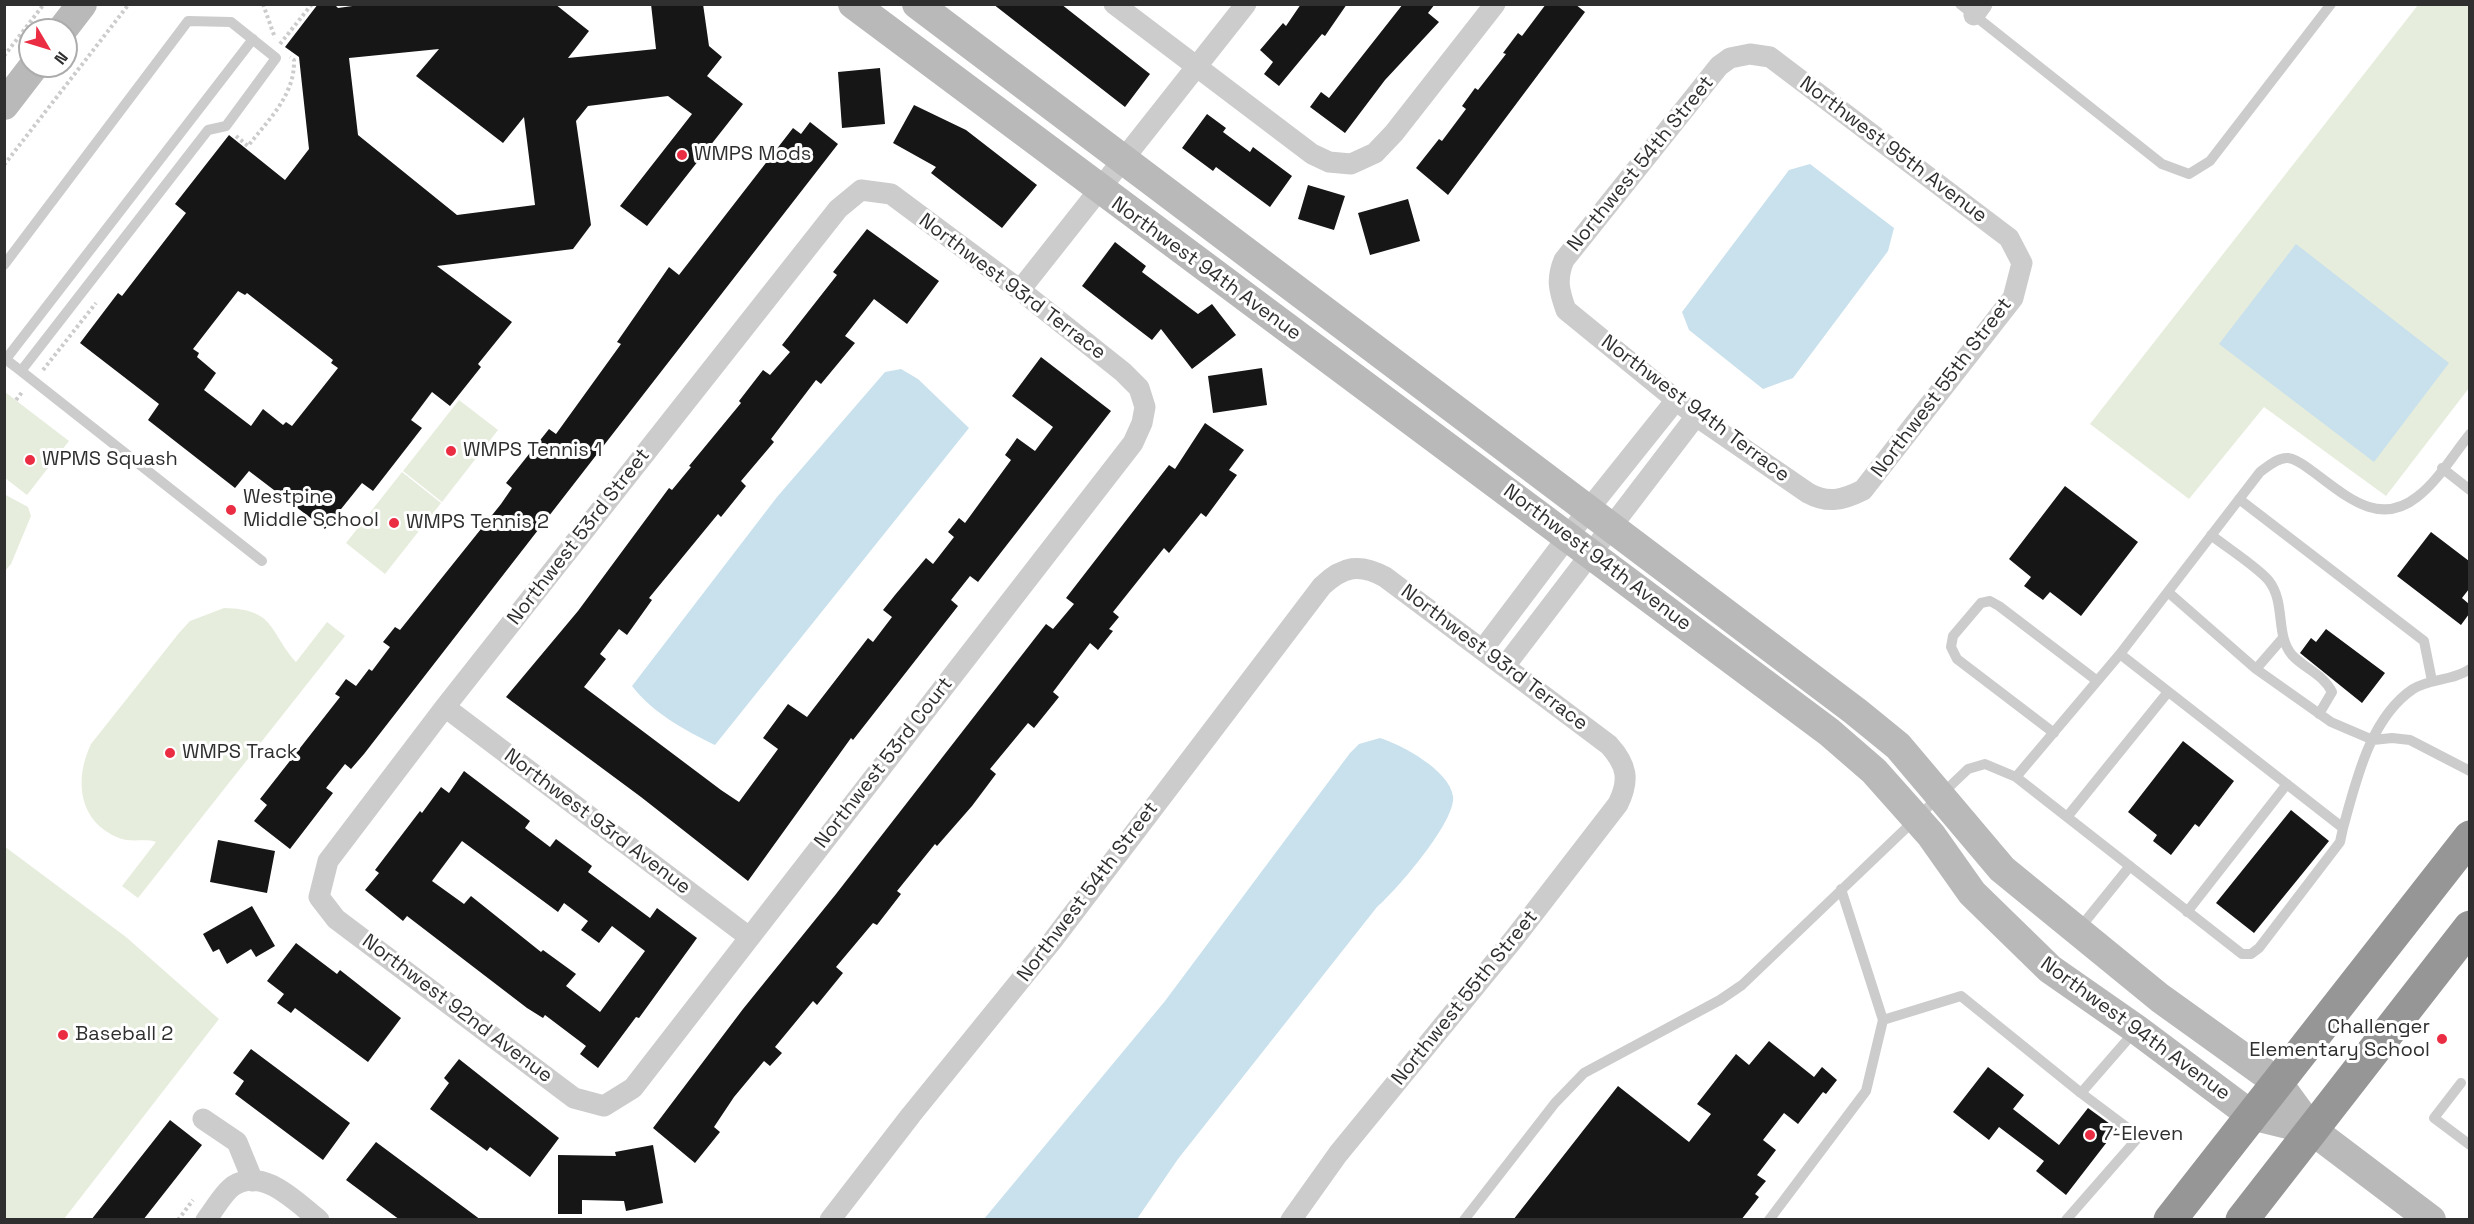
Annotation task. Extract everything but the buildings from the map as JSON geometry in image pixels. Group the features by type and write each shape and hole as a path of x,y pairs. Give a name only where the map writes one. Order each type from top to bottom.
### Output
{"highway":[{"path":"2170,1220 2469,837"},
{"path":"2242,1220 2469,927"}],"street":[{"path":"71,18 82,4"},
{"name":"Northwest 94th Avenue","path":"854,4 1098,190 1579,544 1829,732 1874,771 1931,835 1972,893 2050,969 2136,1029 2251,1115 2312,1130"},
{"name":"Northwest 94th Avenue","path":"917,4 1889,739 2002,869 2160,998 2277,1082 2312,1130 2431,1220"},
{"path":"1114,4 1312,154 1329,162 1352,164 1375,153 1394,133 1495,4"},
{"path":"1020,290 1246,4"},
{"name":"Northwest 95th Avenue","path":"1750,54 1770,57 2000,231 2009,238 2022,263"},
{"name":"Northwest 54th Street","path":"1560,295 1558,276 1564,260 1719,66 1730,58 1750,54"},
{"path":"4,105 25,78"},
{"name":"Northwest 93rd Terrace","path":"861,190 891,195 1020,290 1123,372 1138,388 1145,407"},
{"name":"Northwest 53rd Street","path":"319,897 328,861 445,707 838,209 861,190"},
{"name":"Northwest 55th Street","path":"1844,499 1863,490 2013,298 2022,263"},
{"name":"Northwest 94th Terrace","path":"1560,295 1566,310 1696,416 1808,494 1821,500 1844,499"},
{"path":"1483,649 1579,544 1599,518 1676,400"},
{"name":"Northwest 53rd Court","path":"604,1106 633,1088 1133,443 1142,423 1145,407"},
{"path":"1599,518 1696,416"},
{"path":"1505,666 1579,544"},
{"name":"Northwest 54th Street","path":"830,1220 911,1115 1053,940 1322,586 1334,575 1347,568"},
{"name":"Northwest 93rd Terrace","path":"1347,568 1367,568 1385,577 1609,745 1621,758 1627,771"},
{"name":"Northwest 93rd Avenue","path":"445,707 749,936"},
{"name":"Northwest 55th Street","path":"1291,1220 1338,1154 1513,940 1618,804 1626,789 1627,771"},
{"name":"Northwest 92nd Avenue","path":"319,897 336,919 574,1098 604,1106"},
{"path":"202,1119 237,1143 253,1181"},
{"path":"206,1220 233,1186 253,1181 273,1185 319,1220"}],"lane":[{"path":"1972,8 2162,164 2189,174 2210,161 2331,4"},
{"path":"4,265 188,21 231,22 276,58 226,126 208,130 21,371"},
{"path":"252,39 5,358 262,561"},
{"path":"2016,777 2120,654 2260,472 2272,463 2286,458 2298,461 2349,497 2379,511 2402,506 2416,498 2469,434"},
{"path":"2442,468 2469,490"},
{"path":"2240,499 2424,641 2432,681"},
{"path":"2211,535 2270,581 2282,616 2282,639 2292,655 2327,681 2332,692 2319,714"},
{"path":"2168,592 2256,669 2331,722 2373,740 2392,738 2410,740 2469,771"},
{"path":"2054,733 1957,659 1951,647 1953,636 1982,603 1990,602 1999,606 2096,680"},
{"path":"2256,669 2282,639"},
{"path":"2120,654 2343,828"},
{"path":"1464,1220 1555,1103 1584,1073 1720,1000 1742,985 1939,794 1968,769 1985,764 2016,777 2242,954 2251,954 2259,948 2340,842 2352,796 2373,740 2397,703 2414,689 2432,681 2460,675 2469,669"},
{"path":"2067,817 2168,692"},
{"path":"2187,912 2287,784"},
{"path":"2077,931 2130,866"},
{"path":"1769,1220 1866,1091 1883,1020 1841,889"},
{"path":"1883,1020 1961,996 2081,1093 2137,1134 2136,1140 2066,1220"},
{"path":"2081,1093 2136,1029"},
{"path":"2461,1083 2434,1118 2469,1145"}],"path":[{"path":"4,56 44,4"},
{"path":"4,165 129,4"},
{"path":"228,131 248,146 286,97 294,76 294,60 278,47 264,4"},
{"path":"278,47 312,4"},
{"path":"16,400 32,380 44,370 101,296"}],"green space":[{"path":"2418,5 2469,5 2469,388 2386,496 2264,407 2189,499 2090,424"},
{"name":"WPMS Squash","path":"5,392 69,441 27,495 5,478"},
{"name":"WMPS Tennis 1","path":"459,400 498,430 442,502 403,471"},
{"name":"WMPS Tennis 2","path":"402,472 441,503 385,574 346,543"},
{"path":"4,494 28,507 31,516 11,564 5,571"},
{"name":"WMPS Track","path":"224,608 241,609 263,618 296,662 327,622 345,636 138,898 122,886 156,842 119,838 105,831 95,821 83,798 82,771 86,757 91,744 190,621"},
{"path":"4,846 126,937 219,1019 64,1219 5,1219"}],"water":[{"path":"1810,164 1894,228 1888,251 1793,378 1763,389 1689,330 1682,312 1789,170"},
{"path":"2296,244 2449,363 2374,462 2219,344"},
{"path":"901,369 918,379 969,428 715,745 670,720 640,696 632,686 777,497 885,372"},
{"path":"1380,738 1412,753 1443,777 1450,786 1453,796 1452,807 1445,821 1424,854 1377,907 1178,1159 1137,1219 984,1219 1165,1001 1350,753 1359,744"}],"place":[{"name":"WMPS Mods","path":"682,155"},
{"name":"WMPS Tennis 1","path":"451,451"},
{"name":"WPMS Squash","path":"30,460"},
{"name":"Westpine Middle School","path":"231,510"},
{"name":"WMPS Tennis 2","path":"394,523"},
{"name":"WMPS Track","path":"170,753"},
{"name":"Baseball 2","path":"63,1035"},
{"name":"Challenger Elementary School","path":"2442,1039"},
{"name":"7-Eleven","path":"2090,1135"}]}
